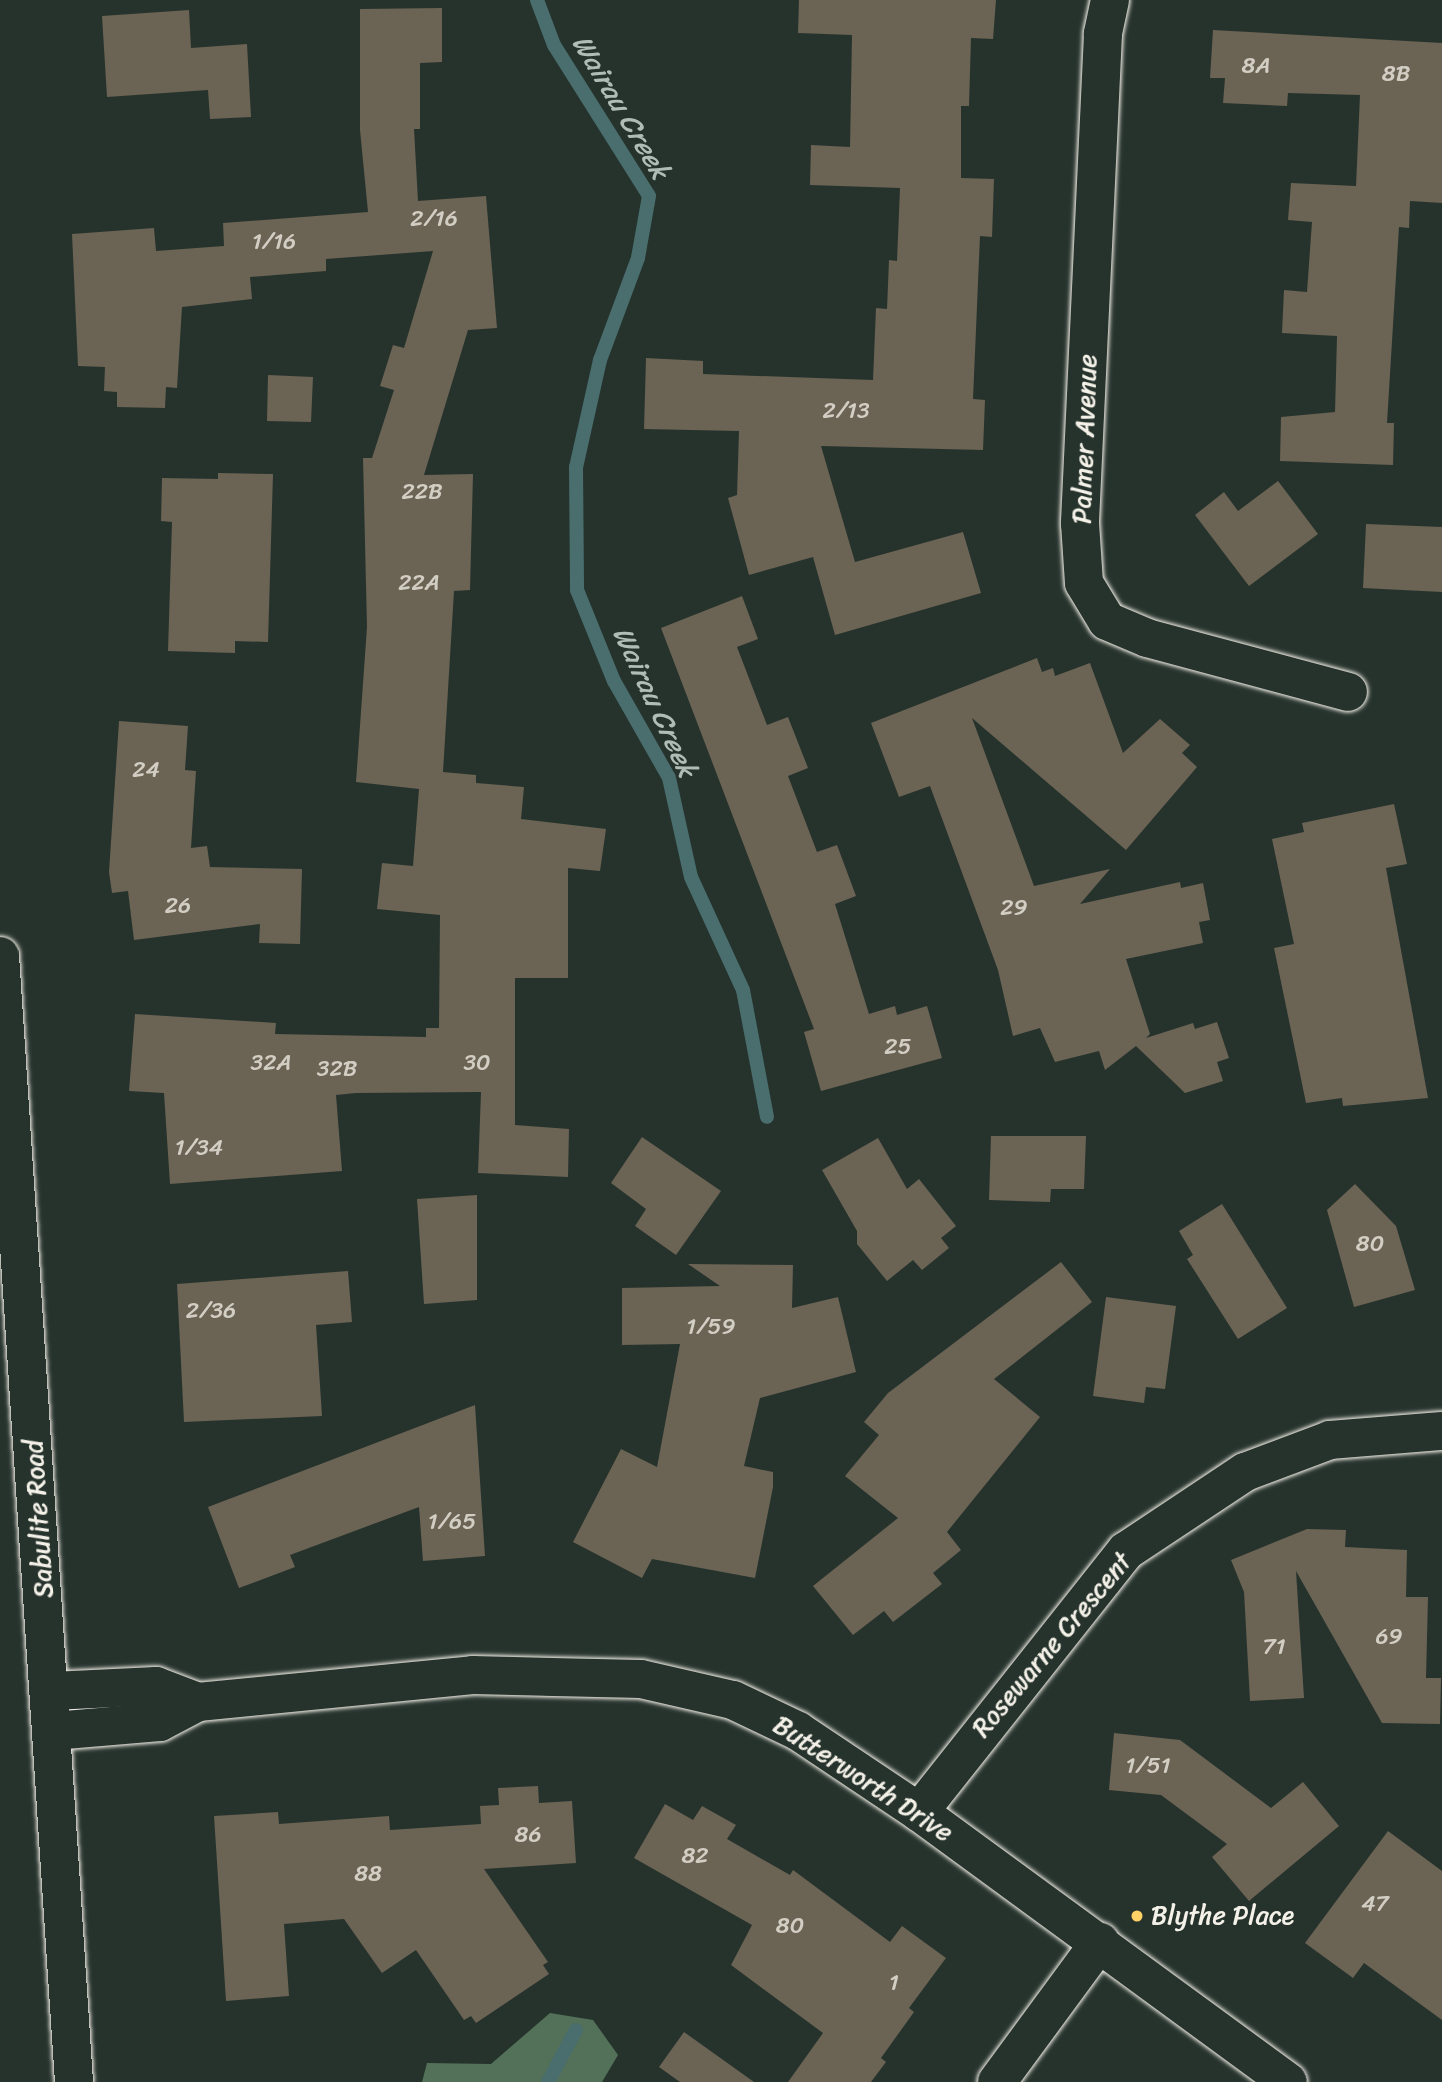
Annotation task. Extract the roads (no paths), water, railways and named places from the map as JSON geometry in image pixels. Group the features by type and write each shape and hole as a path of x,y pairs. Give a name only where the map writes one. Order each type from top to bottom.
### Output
{"street":[{"name":"Palmer Avenue","path":"1110,0 1103,34 1081,509 1084,583 1107,621 1147,638 1348,691"},
{"name":"Sabulite Road","path":"0,956 52,1691 74,2082"},
{"name":"Rosewarne Crescent","path":"919,1812 1126,1551 1245,1472 1331,1440 1442,1431"},
{"name":"Butterworth Drive","path":"53,1731 160,1722 198,1702 473,1675 641,1679 733,1700 799,1731 919,1812 1288,2082"},
{"name":"Butterworth Drive","path":"52,1691 156,1686 198,1702"},
{"path":"997,2082 1100,1942"}],"waterway":[{"name":"Wairau Creek","path":"537,0 554,45 649,196 638,258 600,360 576,467 577,590 614,681 669,778 691,877 743,990 767,1117"},
{"name":"Wairau Creek","path":"548,2082 576,2030"}],"place":[{"name":"Blythe Place","path":"1137,1916"}]}
